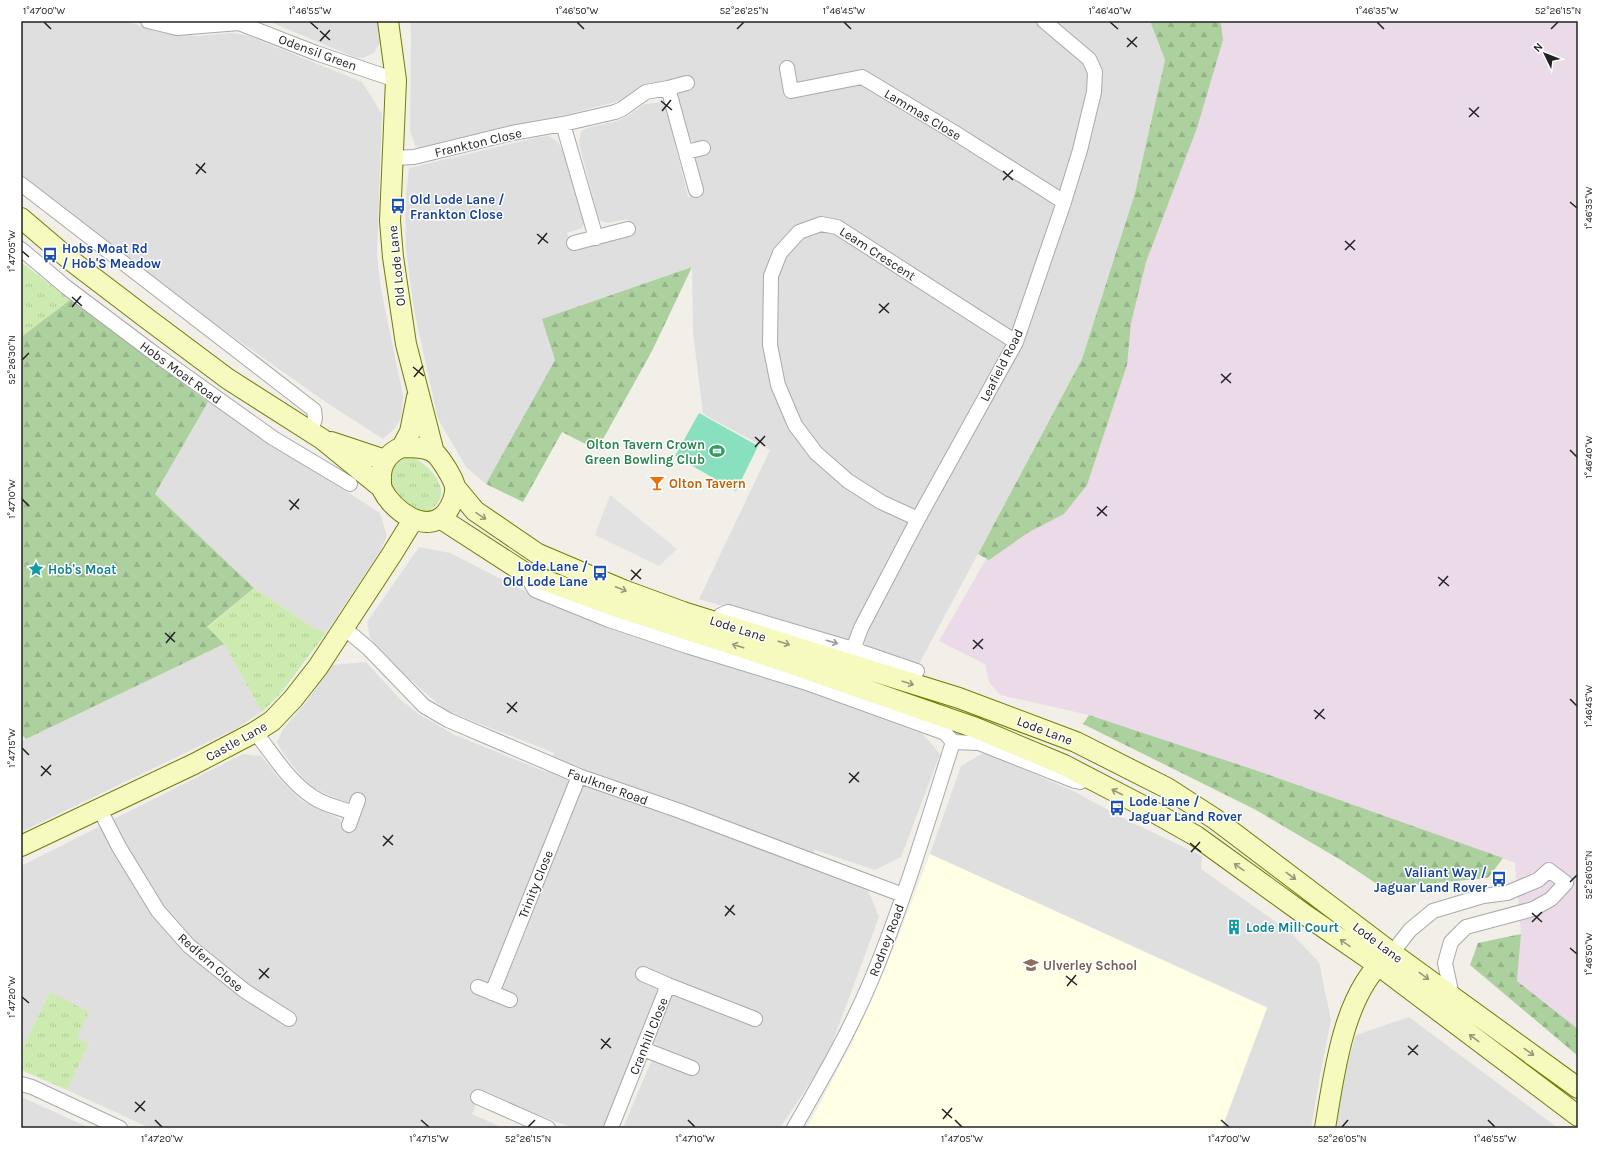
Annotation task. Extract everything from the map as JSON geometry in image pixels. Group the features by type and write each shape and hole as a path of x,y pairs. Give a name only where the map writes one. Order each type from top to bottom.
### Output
{"main road":[{"name":"Old Lode Lane","path":"388,21 396,80 390,221 393,257 406,344 434,453"},
{"name":"Hobs Moat Road","path":"21,218 69,260 222,374 316,436 382,488"},
{"name":"Old Lode Lane","path":"402,447 410,432 418,390"},
{"name":"Hobs Moat Road","path":"316,436 385,460"},
{"path":"402,447 413,447 434,453 449,473 455,487 450,506 440,518 434,521 423,522 413,520 401,512 382,488 381,472 385,460 396,450 402,447"},
{"name":"Lode Lane","path":"455,487 475,511 538,554 623,590 682,612 720,622 848,664 959,698 1076,742 1167,788 1215,819 1578,1116"},
{"name":"Lode Lane","path":"440,518 525,573 614,606 848,664 976,728 1064,765 1143,806 1196,836 1385,959 1452,996 1578,1088"},
{"name":"Castle Lane","path":"21,846 180,770 255,732 272,720 293,699 318,667 413,520"},
{"path":"1325,1128 1334,1073 1343,1036 1360,990 1385,959"}],"street":[{"name":"Odensil Green","path":"148,21 178,28 239,22 316,53 396,80"},
{"name":"Leafield Road","path":"848,664 861,628 918,519 1016,342 1064,202 1080,150 1094,92 1096,72 1089,59 1044,21"},
{"name":"Lammas Close","path":"787,68 791,91 862,77 952,131 1064,202"},
{"name":"Frankton Close","path":"392,158 414,157 512,133 563,124 615,112 622,109 646,92 668,88 687,82"},
{"path":"668,88 696,190"},
{"path":"563,124 596,238"},
{"path":"686,152 703,148"},
{"path":"21,184 314,410 316,436"},
{"name":"Leam Crescent","path":"918,519 881,502 848,481 816,453 795,425 778,385 770,345 771,276 780,253 799,232 821,224 838,227 1016,342"},
{"path":"574,243 628,229"},
{"name":"Hobs Moat Road","path":"21,249 66,287 273,438 350,484"},
{"name":"Lode Lane","path":"525,573 535,590 609,620 804,682 945,733 953,742"},
{"name":"Faulkner Road","path":"343,627 369,649 424,706 448,720 579,776 680,811 903,895"},
{"path":"848,664 917,671"},
{"path":"255,732 285,772 300,787 314,798 354,813"},
{"path":"953,742 979,743 1075,782 1080,782 1088,778"},
{"name":"Rodney Road","path":"794,1128 853,1021 872,977 903,895 953,742"},
{"name":"Trinity Close","path":"492,993 579,776"},
{"name":"Redfern Close","path":"99,808 119,847 158,911 189,946 244,991 289,1019"},
{"path":"1385,959 1410,930 1433,911 1483,896 1507,893 1538,880 1549,870 1566,883 1551,899 1533,909 1466,927 1451,942 1445,963 1452,996"},
{"path":"643,974 668,985"},
{"name":"Cranhill Close","path":"611,1128 668,985 755,1019"},
{"path":"478,987 510,1000"},
{"path":"643,1049 692,1068"},
{"path":"21,1084 32,1087 120,1128"},
{"path":"478,1097 548,1128"}],"shaded area":[{"path":"21,21 127,21 156,32 197,36 231,33 246,35 362,82 382,114 377,256 381,289 403,396 401,418 395,428 383,439 327,403 151,279 21,177"},
{"path":"268,21 378,21 381,32 380,43 374,53 363,58 354,57"},
{"path":"410,21 1150,21 1165,60 1135,193 1082,359 919,664 699,599 770,450 703,414 693,332 692,267 543,319 555,360 486,484 466,467 438,419 414,310 406,249 405,203 409,168 539,137 549,136 558,142 563,152 584,223 582,228 567,233 573,251 632,234 628,219 608,223 601,221 598,217 579,143 581,131 590,127 614,122 628,116 645,104 662,102 666,107 688,197 703,193 693,160 697,145 690,139 677,97 678,92 638,90 619,101 573,113 445,141 423,149 415,146 410,130"},
{"path":"1163,21 1578,21 1578,1029 1517,981 1521,934 1515,863 1261,772 1089,715 1000,695 989,682 985,664 939,641 1085,387 1175,91"},
{"path":"208,402 380,513 387,536 380,551 326,633 314,628 254,588 155,494"},
{"path":"610,495 677,549 659,566 595,535"},
{"path":"419,547 450,553 550,604 619,632 800,689 923,734 940,754 901,857 875,870 815,850 809,867 868,890 879,917 827,1057 780,1128 623,1128 656,1050 638,1044 604,1128 573,1128 481,1093 472,1114 503,1128 150,1128 67,1090 89,1044 77,1039 50,992 21,1051 21,866 243,754 261,756 283,783 301,800 340,819 342,825 353,830 354,796 347,803 313,788 297,771 283,753 277,742 283,729 308,700 332,665 366,662 400,699 420,715 455,735 546,772 554,753 445,710 405,675 370,638 367,622"},
{"path":"224,644 262,712 237,728 21,832 21,741"},
{"path":"985,752 1075,792 1129,821 1202,856 1201,869 1290,932 1319,962 1331,1020 1311,1128 1222,1128 1267,1007 930,854 961,766"},
{"name":"Ulverley School","path":"930,854 1267,1008 1222,1128 807,1128 851,1045 875,993"},
{"path":"1409,1017 1558,1128 1336,1128 1343,1079 1356,1035"},
{"path":"22,1097 89,1128 21,1128"}],"green space":[{"path":"1150,21 1217,21 1221,24 1223,40 1197,128 1146,262 1131,323 1127,365 1087,485 1064,514 1029,532 989,560 978,554 1082,359 1135,193 1165,60"},
{"path":"21,262 70,300 21,337"},
{"path":"692,267 652,351 597,450 562,432 523,502 486,484 555,360 542,319"},
{"path":"70,300 208,402 155,494 254,588 207,627 224,644 26,739 21,734 21,337"},
{"name":"Olton Tavern Crown Green Bowling Club","path":"699,413 758,446 736,491 675,456"},
{"path":"411,456 424,464 436,477 441,491 440,498 436,505 426,512 419,511 410,506 401,498 394,488 391,478 391,468 397,461"},
{"path":"254,588 314,628 326,633 280,694 262,712 224,644 207,628"},
{"path":"1089,715 1261,772 1503,858 1488,878 1383,888 1344,862 1256,810 1083,724"},
{"path":"1521,934 1517,981 1578,1029 1578,1056 1470,965 1478,943"},
{"path":"50,992 89,1012 77,1038 89,1044 67,1090 21,1070 21,1051"}],"place":[{"name":"Old Lode Lane / Frankton Close","path":"398,206"},
{"name":"Hobs Moat Rd / Hob'S Meadow","path":"50,255"},
{"name":"Olton Tavern Crown Green Bowling Club","path":"717,451"},
{"name":"Olton Tavern","path":"657,483"},
{"name":"Hob's Moat","path":"36,569"},
{"name":"Lode Lane / Old Lode Lane","path":"600,573"},
{"name":"Lode Lane / Jaguar Land Rover","path":"1117,808"},
{"name":"Valiant Way / Jaguar Land Rover","path":"1499,879"},
{"name":"Lode Mill Court","path":"1234,927"},
{"name":"Ulverley School","path":"1031,965"}]}
